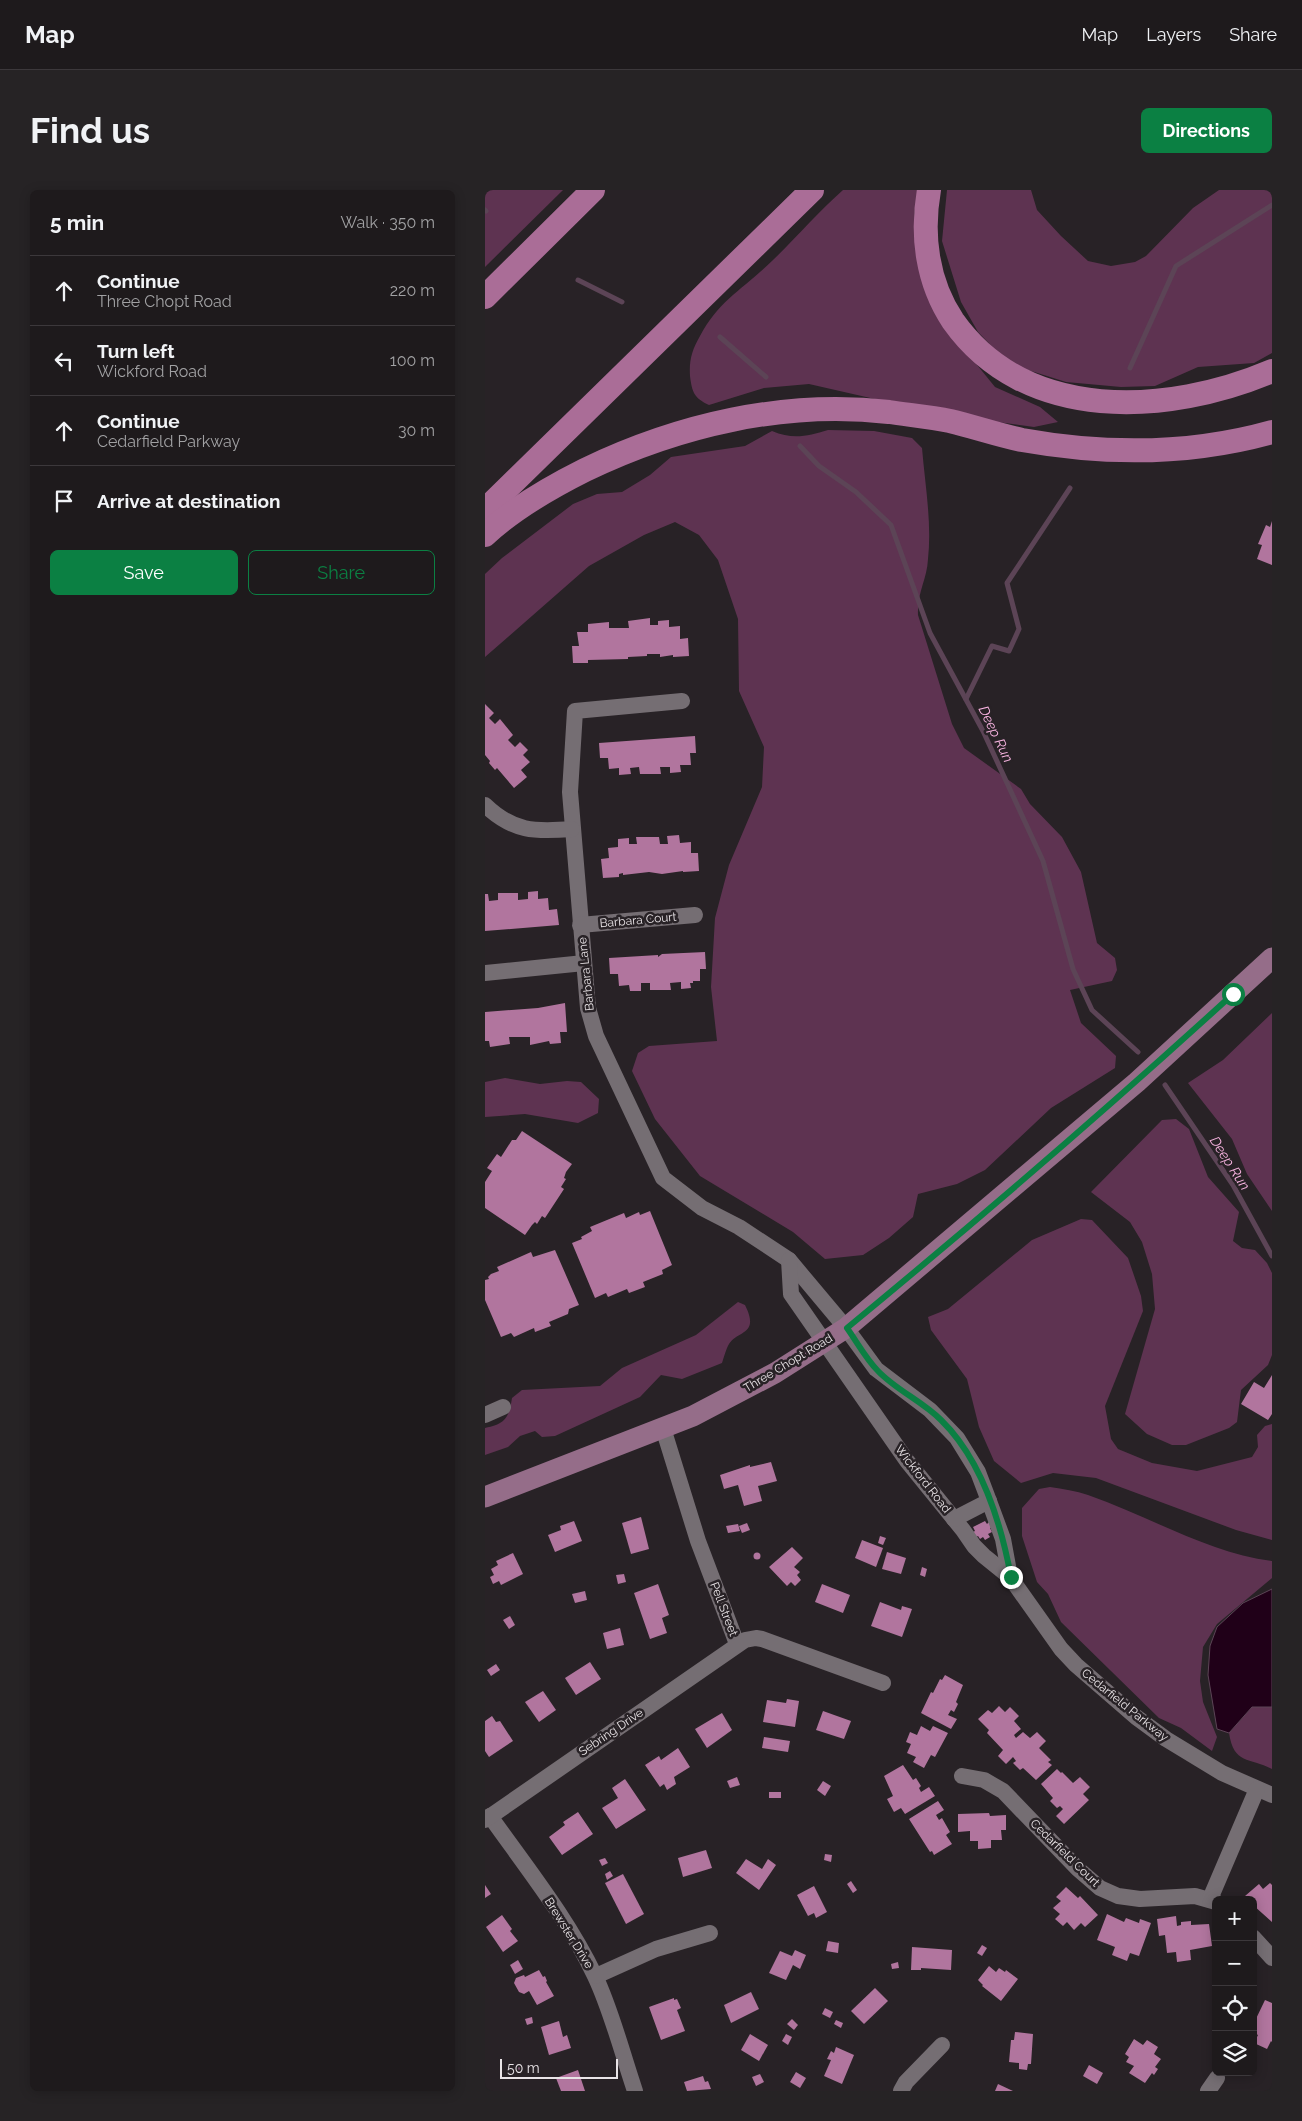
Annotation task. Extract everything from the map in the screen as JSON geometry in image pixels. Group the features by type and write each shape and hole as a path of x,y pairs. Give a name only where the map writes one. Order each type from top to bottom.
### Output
{"highway":[{"path":"485,297 593,190"},
{"path":"485,510 812,190"},
{"path":"929,190 925,234 927,258 942,301 963,335 985,357 1032,386 1057,394 1097,401 1139,402 1177,400 1213,392 1272,370"},
{"path":"485,535 505,517 562,481 624,451 665,436 755,415 832,409 887,412 948,421 1021,440 1107,450 1180,449 1241,440 1272,432"}],"main road":[{"name":"Three Chopt Road","path":"485,1497 663,1428 729,1398 847,1328 1130,1088 1272,958"}],"street":[{"name":"Barbara Lane","path":"682,700 575,711 570,792 587,1008 596,1036 663,1178 702,1208 739,1227 789,1260 847,1328"},
{"path":"485,805 511,825 527,830 572,829"},
{"name":"Barbara Court","path":"580,925 695,915"},
{"path":"485,973 584,963"},
{"path":"789,1260 791,1294 826,1342"},
{"path":"847,1328 876,1370 930,1410 957,1438 978,1472 989,1500"},
{"name":"Wickford Road","path":"826,1342 907,1461 954,1519 989,1500"},
{"path":"485,1415 503,1407"},
{"name":"Pell Street","path":"663,1428 698,1541 737,1644 755,1638 762,1639 883,1683"},
{"name":"Cedarfield Parkway","path":"989,1500 1003,1539 1011,1577"},
{"name":"Cedarfield Parkway","path":"954,1519 984,1556 1011,1577 1061,1649 1076,1665 1121,1704 1166,1739 1222,1773 1264,1792"},
{"name":"Sebring Drive","path":"488,1818 737,1644"},
{"name":"Cedarfield Court","path":"962,1776 984,1780 1003,1791 1099,1888 1118,1896 1140,1899 1195,1896 1212,1901"},
{"name":"Cedarfield Court","path":"1215,1896 1264,1792"},
{"name":"Brewster Drive","path":"488,1818 549,1899 583,1953 595,1976 635,2091"},
{"path":"595,1976 656,1949 710,1933"},
{"path":"1257,1941 1272,1958"},
{"path":"901,2091 906,2082 942,2045"}],"shaded area":[{"path":"485,190 563,190 485,267"},
{"path":"843,190 918,190 914,214 919,259 956,339 995,387 1040,407 1058,422 1034,427 945,415 809,384 764,388 709,405 697,397 691,382 691,360 695,346 707,324 733,295 763,270"},
{"path":"947,190 1031,190 1037,210 1061,236 1088,261 1111,266 1135,262 1146,256 1193,208 1219,190 1272,190 1272,353 1254,363 1198,367 1155,386 1121,387 1066,382 1009,364 978,332 961,302 942,241"},
{"path":"828,430 874,431 912,438 922,448 929,518 929,545 918,615 952,724 964,748 1021,789 1030,804 1062,837 1081,872 1097,943 1115,958 1117,970 1112,981 1070,990 1081,1023 1116,1056 1115,1068 1051,1108 985,1170 957,1184 918,1194 913,1217 889,1238 863,1255 825,1259 793,1232 700,1176 655,1119 632,1071 638,1053 649,1046 717,1041 711,987 715,918 729,865 762,787 764,747 739,691 738,619 718,560 699,535 675,522 644,535 589,566 485,657 485,574 502,558 573,504 597,494 622,492 650,475 671,457 745,446 772,431 780,434 800,436"},
{"path":"1272,1013 1272,1211 1247,1174 1232,1139 1188,1083 1223,1060"},
{"path":"505,1078 540,1084 567,1081 581,1082 599,1099 598,1113 578,1123 525,1114 485,1117 485,1082"},
{"path":"1176,1119 1189,1129 1208,1177 1239,1212 1233,1241 1242,1248 1255,1250 1267,1263 1272,1273 1272,1355 1268,1365 1241,1390 1237,1422 1229,1428 1186,1445 1172,1445 1147,1434 1125,1414 1155,1309 1152,1274 1142,1242 1130,1222 1091,1192 1162,1120"},
{"path":"1081,1219 1092,1220 1128,1258 1141,1296 1143,1311 1105,1406 1111,1439 1118,1449 1152,1463 1197,1471 1252,1457 1258,1447 1257,1435 1265,1426 1272,1424 1272,1540 1236,1530 1096,1478 1053,1473 1021,1483 994,1461 979,1427 967,1379 931,1330 928,1317 948,1309 1032,1240"},
{"path":"738,1302 745,1305 749,1315 749,1327 729,1344 722,1363 682,1379 661,1375 640,1397 555,1436 542,1437 535,1431 520,1436 508,1447 485,1455 485,1428 502,1422 505,1419 512,1398 522,1390 600,1386 622,1368 696,1335"},
{"path":"1050,1487 1088,1495 1225,1550 1248,1557 1272,1561 1272,1578 1217,1624 1203,1647 1200,1681 1203,1702 1217,1737 1212,1751 1181,1728 1159,1718 1061,1622 1048,1594 1037,1582 1022,1536 1022,1508 1039,1489"},
{"path":"1272,1589 1272,1707 1252,1707 1229,1733 1217,1729 1208,1675 1210,1646 1217,1627 1243,1603"},
{"path":"1252,1707 1272,1707 1272,1769 1239,1755 1231,1743 1229,1733"}],"building":[{"path":"1272,521 1272,565 1257,559 1262,545 1258,544 1266,525 1270,527"},
{"path":"650,618 650,625 658,625 658,621 669,620 669,627 680,626 680,639 688,638 689,656 673,657 673,655 660,657 660,654 647,654 647,656 628,657 628,659 588,660 588,663 573,663 572,646 579,646 577,632 588,632 588,624 609,622 609,628 629,628 628,621"},
{"path":"485,704 494,713 489,718 495,724 500,719 513,735 508,740 515,747 520,742 528,750 523,755 530,762 521,770 527,777 514,788 497,768 495,770 485,755"},
{"path":"695,736 696,753 690,753 691,765 680,765 681,772 670,773 670,767 660,767 661,774 640,774 639,767 630,768 631,774 619,775 619,768 609,769 608,758 600,758 599,743"},
{"path":"679,835 680,843 691,842 691,853 698,853 699,871 662,874 649,872 623,875 623,873 619,874 619,877 603,878 601,859 609,858 608,848 618,847 618,839 629,838 629,844 637,844 636,837 659,837 660,844 668,844 667,836"},
{"path":"538,891 538,899 548,898 549,910 557,909 559,925 485,931 485,894 488,894 489,901 498,900 498,893 518,893 518,900 528,899 528,892"},
{"path":"705,952 706,969 700,969 700,981 690,983 691,988 681,989 681,982 670,983 671,990 650,990 650,983 641,983 641,991 630,991 629,985 619,986 618,974 610,974 609,958 658,955 658,957 662,954"},
{"path":"565,1003 567,1032 560,1032 561,1043 550,1044 549,1041 530,1045 530,1037 509,1037 510,1044 490,1047 489,1041 485,1041 485,1012 538,1008"},
{"path":"522,1131 572,1164 566,1172 564,1178 566,1179 561,1187 564,1189 545,1218 542,1216 537,1224 535,1222 525,1235 485,1208 485,1182 492,1171 487,1168 497,1154 501,1157 512,1140 516,1140"},
{"path":"650,1211 672,1265 662,1270 663,1274 643,1282 645,1287 629,1293 627,1289 608,1297 606,1293 595,1298 572,1243 582,1239 581,1237 592,1231 590,1227 624,1213 626,1218 639,1212 640,1215"},
{"path":"555,1250 579,1305 569,1309 568,1314 549,1322 551,1326 535,1332 534,1328 514,1337 511,1333 501,1337 485,1300 485,1280 489,1279 488,1277 491,1274 499,1271 497,1267 531,1252 533,1257"},
{"path":"1272,1375 1272,1414 1268,1420 1241,1404 1254,1382 1264,1388"},
{"path":"771,1462 777,1481 758,1486 762,1501 744,1506 738,1485 724,1489 720,1475 750,1465 750,1467"},
{"path":"641,1517 649,1549 631,1554 622,1523"},
{"path":"574,1521 582,1541 555,1552 548,1535 561,1530 560,1526"},
{"path":"985,1521 987,1524 989,1522 992,1532 988,1534 990,1537 985,1540 983,1537 980,1539 978,1536 976,1537 973,1527"},
{"path":"747,1523 750,1530 742,1533 739,1526"},
{"path":"738,1524 740,1531 728,1533 726,1526"},
{"path":"880,1536 886,1538 883,1545 878,1543"},
{"path":"862,1540 883,1548 876,1567 855,1558"},
{"path":"792,1547 803,1558 794,1567 800,1572 797,1575 801,1580 795,1586 791,1582 787,1586 769,1567"},
{"path":"757,1552 761,1556 757,1560 753,1556"},
{"path":"887,1552 906,1558 901,1574 882,1569"},
{"path":"513,1553 523,1574 501,1585 499,1581 493,1584 490,1577 494,1575 491,1569 498,1565 496,1561"},
{"path":"922,1567 927,1569 925,1577 920,1575"},
{"path":"624,1574 626,1582 618,1584 616,1575"},
{"path":"658,1584 669,1615 662,1618 667,1633 650,1639 634,1593"},
{"path":"822,1584 850,1595 843,1613 815,1602"},
{"path":"585,1591 587,1600 575,1603 572,1594"},
{"path":"880,1602 901,1610 902,1606 912,1609 902,1637 871,1626"},
{"path":"510,1616 515,1625 509,1629 503,1620"},
{"path":"620,1628 624,1645 607,1649 603,1633"},
{"path":"590,1662 601,1679 576,1695 565,1678"},
{"path":"496,1664 500,1670 491,1676 487,1670"},
{"path":"945,1675 963,1685 954,1712 951,1710 948,1715 957,1719 951,1729 921,1713 931,1692 933,1693 940,1679 942,1680"},
{"path":"543,1691 556,1710 539,1722 525,1702"},
{"path":"787,1699 799,1701 795,1727 763,1722 767,1700 786,1703"},
{"path":"999,1706 1005,1712 1010,1707 1019,1716 1014,1721 1021,1729 1014,1735 1016,1738 1023,1732 1030,1738 1037,1732 1046,1741 1039,1748 1051,1760 1048,1762 1052,1765 1036,1780 1023,1768 1020,1770 1013,1763 1016,1761 1013,1757 1006,1764 998,1756 1003,1750 987,1733 989,1730 978,1719 988,1710 992,1713"},
{"path":"823,1711 851,1721 844,1739 816,1730"},
{"path":"722,1713 732,1730 707,1748 695,1729"},
{"path":"492,1716 496,1722 500,1721 513,1741 489,1757 485,1751 485,1721"},
{"path":"921,1726 930,1731 933,1726 948,1733 935,1757 931,1755 924,1768 913,1762 916,1757 907,1753 911,1744 906,1742 910,1732 917,1735"},
{"path":"764,1737 790,1741 788,1752 762,1748"},
{"path":"678,1748 690,1767 674,1777 676,1784 667,1790 664,1784 660,1787 645,1765 659,1756 661,1760"},
{"path":"903,1765 913,1780 916,1778 921,1786 919,1788 921,1792 929,1787 935,1796 905,1814 901,1808 894,1812 887,1799 893,1796 884,1776"},
{"path":"1057,1769 1073,1783 1080,1777 1090,1787 1083,1794 1089,1800 1064,1824 1056,1816 1063,1809 1060,1806 1057,1808 1050,1801 1053,1798 1041,1784"},
{"path":"737,1777 740,1785 730,1788 727,1781"},
{"path":"625,1779 646,1810 616,1829 602,1808 618,1798 612,1788"},
{"path":"823,1781 831,1786 825,1796 817,1790"},
{"path":"769,1792 781,1792 781,1798 769,1798"},
{"path":"938,1801 944,1810 936,1815 939,1820 942,1818 950,1832 946,1835 952,1844 934,1855 932,1851 930,1852 909,1819"},
{"path":"578,1812 593,1834 562,1855 549,1837 565,1825 563,1822"},
{"path":"989,1813 990,1816 1006,1815 1006,1830 1001,1830 1002,1840 991,1840 991,1848 978,1849 978,1841 970,1841 970,1831 958,1832 958,1814"},
{"path":"706,1850 712,1868 683,1877 678,1858"},
{"path":"825,1854 832,1855 831,1862 824,1860"},
{"path":"605,1858 608,1863 602,1866 599,1860"},
{"path":"746,1859 762,1869 768,1859 776,1865 759,1890 736,1873"},
{"path":"610,1871 613,1876 607,1880 605,1874"},
{"path":"623,1874 644,1914 626,1924 605,1883"},
{"path":"851,1881 857,1890 853,1893 847,1884"},
{"path":"1270,1883 1272,1885 1272,1922 1257,1909 1257,1896 1245,1896 1259,1884 1263,1889"},
{"path":"485,1885 491,1894 485,1898"},
{"path":"814,1886 827,1912 816,1918 814,1913 808,1916 797,1895"},
{"path":"1066,1887 1078,1898 1080,1896 1098,1915 1085,1927 1081,1923 1074,1930 1067,1922 1063,1926 1055,1919 1060,1914 1053,1908 1061,1901 1056,1897"},
{"path":"1107,1914 1124,1922 1126,1918 1139,1923 1140,1919 1151,1923 1139,1956 1130,1953 1127,1961 1112,1955 1115,1947 1097,1940"},
{"path":"502,1915 512,1929 510,1931 518,1941 503,1952 486,1927"},
{"path":"1176,1916 1177,1926 1181,1925 1181,1922 1191,1921 1191,1925 1209,1924 1212,1946 1190,1950 1191,1960 1177,1962 1176,1952 1167,1953 1165,1935 1159,1936 1157,1919"},
{"path":"828,1941 839,1943 838,1953 826,1951"},
{"path":"982,1945 987,1948 982,1956 977,1953"},
{"path":"912,1947 952,1950 951,1970 921,1968 921,1970 911,1970"},
{"path":"795,1950 806,1955 800,1969 793,1965 786,1980 769,1973 780,1951 792,1956"},
{"path":"518,1960 523,1969 515,1974 510,1965"},
{"path":"898,1962 899,1968 892,1969 891,1964"},
{"path":"989,1966 996,1972 999,1968 1005,1972 1006,1970 1018,1979 1001,2001 982,1986 978,1980"},
{"path":"539,1970 543,1977 545,1976 546,1982 554,1996 537,2005 529,1991 524,1994 519,1992 514,1983 516,1978 524,1975 525,1977"},
{"path":"875,1988 888,2001 864,2024 851,2011"},
{"path":"751,1992 759,2009 731,2023 724,2005"},
{"path":"674,1998 674,2000 677,1999 681,2008 677,2010 685,2031 661,2040 649,2007"},
{"path":"1265,2000 1272,2003 1272,2042 1267,2049 1257,2044 1257,2017"},
{"path":"825,2008 833,2012 830,2018 822,2014"},
{"path":"532,2017 533,2023 527,2025 525,2019"},
{"path":"792,2019 798,2025 794,2030 787,2024"},
{"path":"836,2020 843,2023 841,2028 834,2024"},
{"path":"559,2021 563,2037 567,2035 571,2048 549,2055 541,2027"},
{"path":"1015,2032 1033,2034 1031,2064 1028,2064 1027,2070 1019,2069 1019,2063 1009,2062 1011,2040 1014,2040"},
{"path":"750,2034 768,2045 759,2061 741,2050"},
{"path":"786,2034 792,2037 788,2045 782,2041"},
{"path":"1134,2039 1143,2045 1147,2040 1158,2047 1154,2054 1161,2059 1155,2067 1158,2069 1154,2075 1152,2073 1145,2083 1129,2073 1134,2066 1126,2062 1129,2057 1125,2054"},
{"path":"836,2047 854,2055 842,2084 824,2076 831,2060 827,2059 831,2051 834,2053"},
{"path":"518,2063 521,2070 513,2073 511,2065"},
{"path":"1089,2065 1103,2073 1097,2084 1083,2076"},
{"path":"578,2070 585,2091 561,2091 556,2078"},
{"path":"796,2072 806,2078 800,2088 790,2082"},
{"path":"760,2074 764,2082 756,2086 752,2077"},
{"path":"703,2076 705,2082 708,2081 711,2089 687,2091 684,2082"},
{"path":"998,2084 1013,2091 995,2091"}],"waterway":[{"path":"1130,368 1176,266 1272,205"},
{"name":"Deep Run","path":"578,280 622,302"},
{"name":"Deep Run","path":"720,337 766,377"},
{"name":"Deep Run","path":"800,446 819,466 856,492 891,525 930,633 983,731 1043,861 1073,969 1092,1010 1138,1052"},
{"path":"966,699 992,646 1009,651 1019,629 1007,583 1070,488"},
{"name":"Deep Run","path":"1165,1085 1233,1185 1272,1256"}],"route":[{"path":"1011,1577 1003,1539 978,1472 969,1456 957,1438 941,1420 876,1370 847,1328 1044,1163 1137,1082 1233,994"}]}
